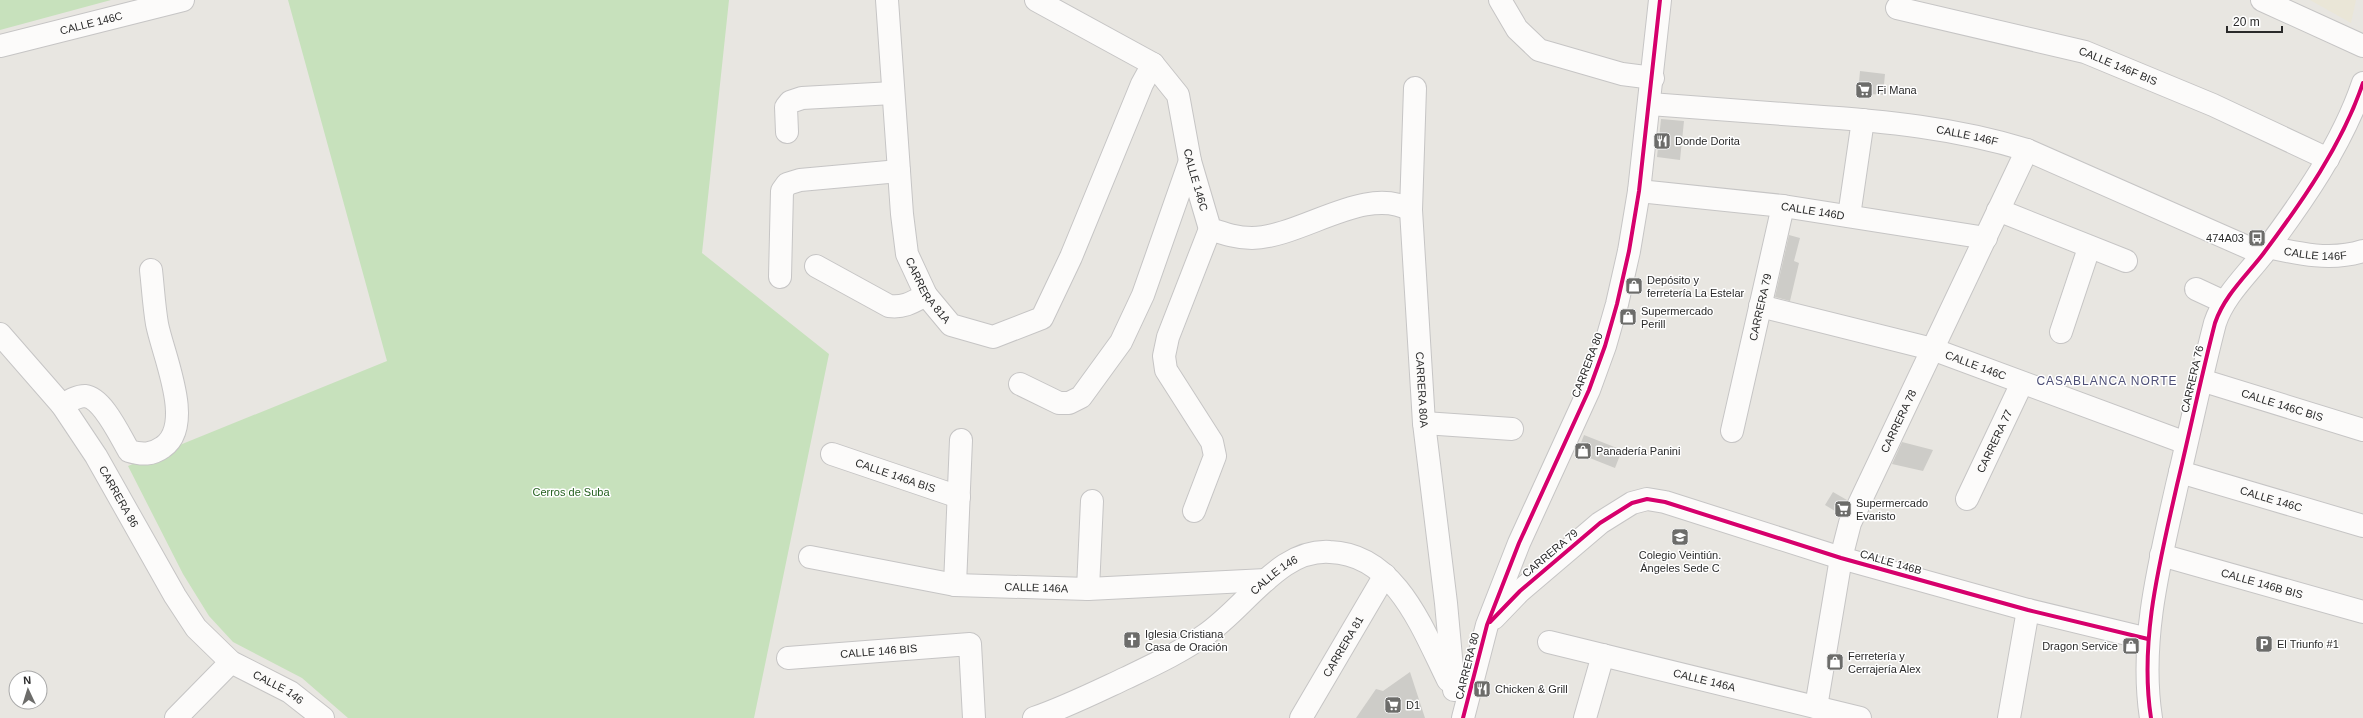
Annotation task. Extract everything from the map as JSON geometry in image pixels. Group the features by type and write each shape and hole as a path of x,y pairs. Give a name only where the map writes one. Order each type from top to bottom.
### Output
{"street":[{"name":"CALLE 146C","path":"0,46 183,0"},
{"name":"CARRERA 81A","path":"886,0 907,254 926,295 951,325 993,337 1042,318 1071,257 1142,84 1153,64"},
{"name":"CALLE 146C","path":"1036,0 1153,64 1178,95 1190,161 1210,229"},
{"path":"1500,0 1517,29 1539,50 1622,74 1653,78"},
{"name":"CARRERA 80","path":"1464,714 1487,625 1519,543 1589,390 1605,346 1629,251 1639,191 1653,78 1660,0"},
{"path":"2262,0 2363,46"},
{"name":"CALLE 146F BIS","path":"1897,8 2085,52 2212,104 2328,159"},
{"name":"CARRERA 76","path":"2151,718 2148,639 2161,555 2215,323 2224,302 2266,250 2298,206 2328,159 2358,99 2363,83"},
{"name":"CARRERA 80A","path":"1415,88 1411,210 1424,423 1446,602 1454,690"},
{"path":"787,132 786,107 790,102 802,98 893,93"},
{"name":"CALLE 146F","path":"1650,104 1863,120 1953,131 1996,140 2027,150 2266,250 2347,256 2363,251"},
{"path":"1849,216 1863,120"},
{"name":"CARRERA 78","path":"1816,707 1841,558 1850,523 2027,150"},
{"path":"1020,384 1059,403 1068,403 1081,397 1121,342 1140,301 1190,161"},
{"path":"780,277 782,191 787,184 800,180 899,171"},
{"name":"CALLE 146D","path":"1639,191 1783,206 1986,238"},
{"path":"1194,511 1215,456 1212,442 1166,370 1164,356 1168,337 1210,229 1234,237 1254,238 1365,205 1386,201 1400,203 1411,210"},
{"name":"CARRERA 79","path":"1732,431 1783,206"},
{"path":"1998,210 2126,262"},
{"path":"2061,332 2089,248"},
{"path":"816,266 889,306 899,307 911,304 926,295"},
{"path":"62,405 76,397 84,396 94,399 104,409 129,451 142,455 157,452 169,444 176,432 177,408 172,380 157,324 151,270"},
{"path":"2196,289 2224,302"},
{"name":"CALLE 146C","path":"1760,306 1932,349 2186,443"},
{"name":"CARRERA 86","path":"0,334 62,405 96,456 179,603 196,628 231,662"},
{"name":"CALLE 146C BIS","path":"2201,380 2363,430"},
{"name":"CARRERA 77","path":"1967,499 2022,383"},
{"path":"1424,423 1512,429"},
{"path":"955,585 961,440"},
{"name":"CALLE 146A BIS","path":"832,454 959,497"},
{"name":"CALLE 146C","path":"2180,472 2363,526"},
{"name":"CALLE 146B","path":"1632,503 1647,499 1665,502 1841,558 2028,610 2148,639"},
{"path":"1088,589 1092,501"},
{"name":"CARRERA 79","path":"1487,625 1520,591 1600,523 1632,503"},
{"name":"CALLE 146","path":"1044,716 1169,657 1206,634 1266,580 1285,565 1305,554 1320,551 1339,552 1356,556 1372,564 1386,575 1402,595 1418,620 1454,690 1464,714"},
{"name":"CALLE 146B BIS","path":"2161,555 2363,612"},
{"name":"CALLE 146A","path":"810,557 955,585 1088,589 1266,580"},
{"name":"CARRERA 81","path":"1301,718 1386,575"},
{"path":"2009,718 2028,610"},
{"name":"CALLE 146A","path":"1549,642 1860,718"},
{"name":"CALLE 146 BIS","path":"788,658 970,644 974,718"},
{"path":"1585,718 1603,655"},
{"path":"176,718 231,662"},
{"name":"CALLE 146","path":"231,662 272,681 312,714"}],"shaded area":[{"path":"2310,0 2356,0 2351,23"}],"green space":[{"path":"0,0 111,0 0,30"},
{"name":"Cerros de Suba","path":"288,0 729,0 702,253 829,354 754,718 348,718 302,678 233,642 209,616 183,574 128,466 387,361"}],"building":[{"path":"1860,71 1885,74 1883,95 1858,93"},
{"path":"1661,119 1684,121 1680,160 1657,157"},
{"path":"1789,235 1800,238 1794,261 1799,263 1790,301 1775,297"},
{"path":"1584,435 1622,450 1615,468 1577,453"},
{"path":"1902,442 1933,450 1923,471 1892,464"},
{"path":"1833,492 1847,500 1840,514 1825,505"},
{"name":"D1","path":"1410,672 1425,718 1356,718 1376,689 1383,691"}],"cycle path":[{"path":"1463,718 1487,625 1519,543 1589,390 1605,346 1617,304 1629,251 1639,191 1660,0"},
{"path":"2151,718 2148,689 2148,659 2149,630 2153,601 2164,542 2215,323 2230,295 2278,234 2320,172 2344,129 2363,83"},
{"path":"1490,622 1520,591 1600,523 1632,503 1647,499 1665,502 1841,558 2028,610 2148,639"}],"place":[{"name":"Fi Mana","path":"1864,90"},
{"name":"Donde Dorita","path":"1662,141"},
{"name":"474A03","path":"2257,238"},
{"name":"Depósito y ferretería La Estelar","path":"1634,286"},
{"name":"Supermercado Perill","path":"1628,317"},
{"name":"Panadería Panini","path":"1583,451"},
{"name":"Supermercado Evaristo","path":"1843,509"},
{"name":"Colegio Veintiún. Ángeles Sede C","path":"1680,537"},
{"name":"Iglesia Cristiana Casa de Oración","path":"1132,640"},
{"name":"El Triunfo #1","path":"2264,644"},
{"name":"Dragon Service","path":"2131,646"},
{"name":"Ferretería y Cerrajería Alex","path":"1835,662"},
{"name":"Chicken & Grill","path":"1482,689"},
{"name":"D1","path":"1393,705"}],"district":[{"name":"CASABLANCA NORTE","path":"2107,381"}]}
